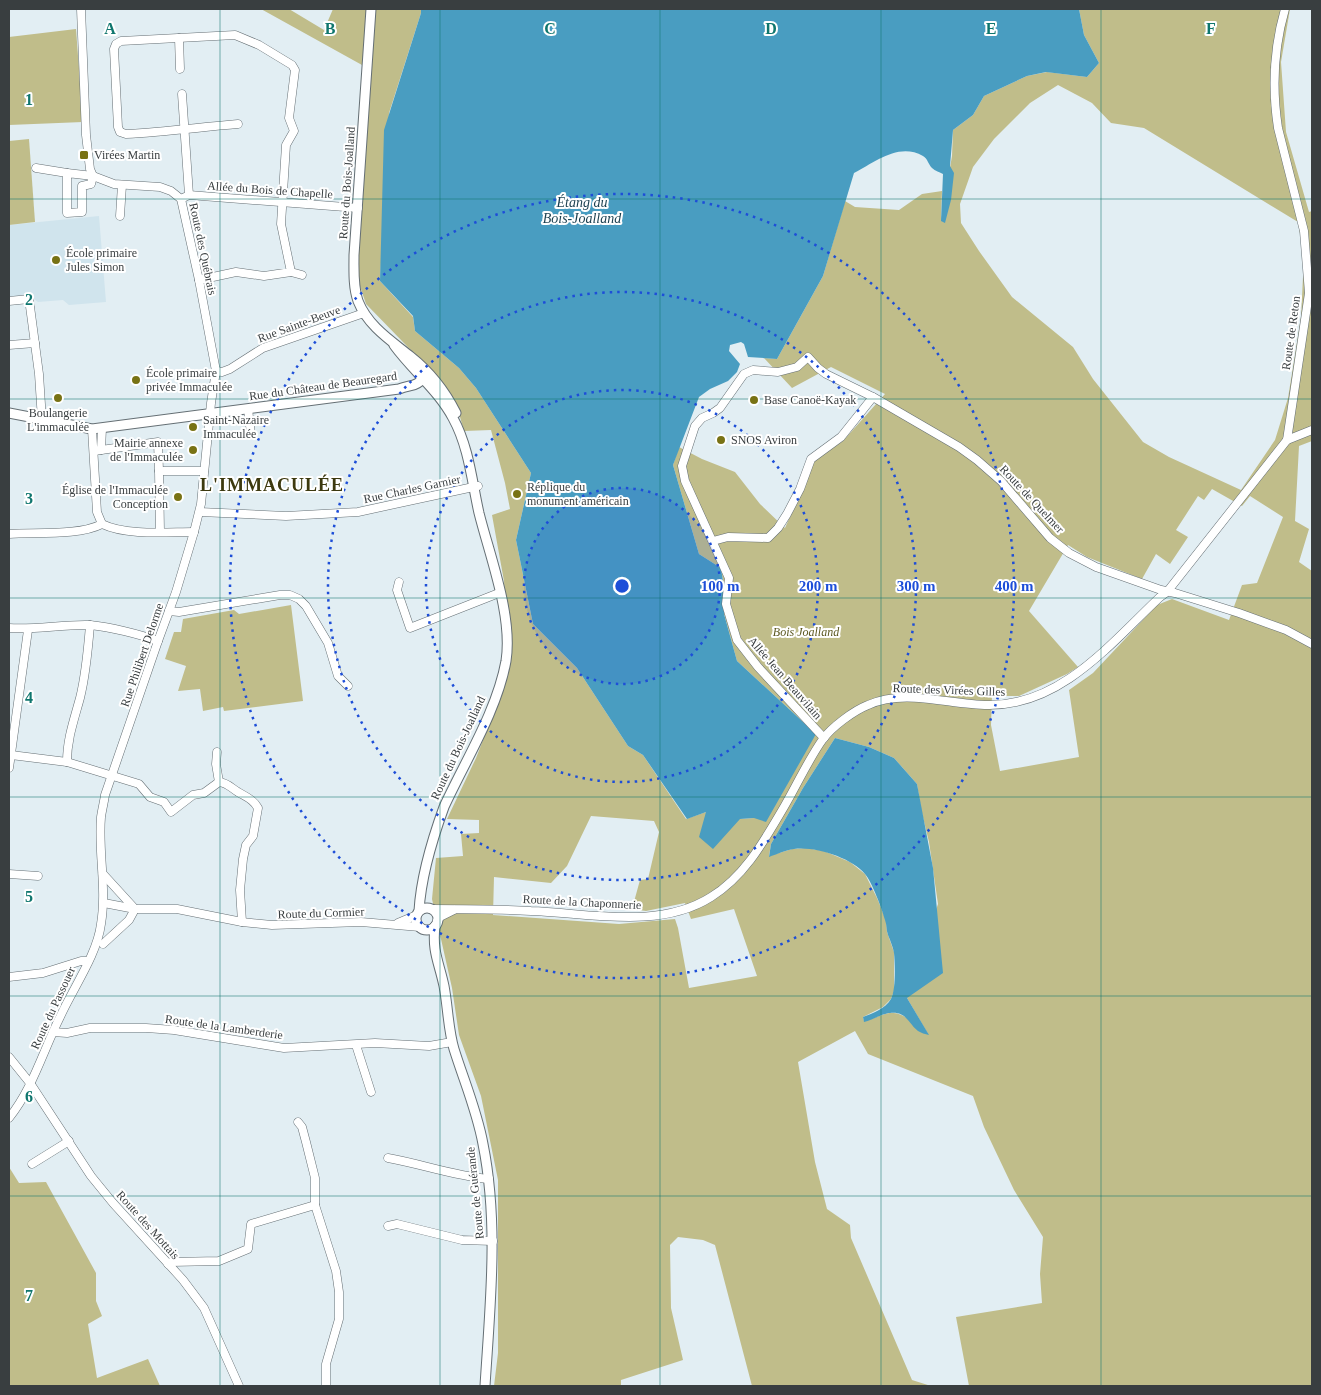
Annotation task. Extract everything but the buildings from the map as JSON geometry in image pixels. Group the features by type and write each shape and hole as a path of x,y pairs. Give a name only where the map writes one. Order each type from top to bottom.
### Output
{"street":[{"path":"81,9 86,136 90,169 93,176 91,184 82,186"},
{"name":"Route du Bois-Joalland","path":"371,9 354,278 358,300 363,311 377,329 394,345 404,359 423,374 437,389 454,420 483,508 492,563"},
{"name":"Route de Reton","path":"1167,592 1287,440 1309,293 1304,231 1275,112 1276,54 1284,9"},
{"path":"238,124 172,132 126,134 120,132 118,127 114,49 116,44 121,41 235,35 259,45 292,65 295,70 295,78 289,118 298,129 286,145 281,224 291,272"},
{"path":"179,38 180,69"},
{"path":"182,94 189,195"},
{"name":"Route des Québrais","path":"36,168 81,176 93,176 100,180 122,185 160,187 171,191 181,199 216,371 209,414"},
{"path":"67,173 67,213 82,212 81,176"},
{"path":"120,216 122,185"},
{"name":"Allée du Bois de Chapelle","path":"181,199 189,195 358,208"},
{"path":"199,280 236,272 264,276 291,272 302,275"},
{"path":"9,301 30,299 36,343 42,420"},
{"name":"Rue Sainte-Beuve","path":"216,371 222,372 230,369 263,348 361,314 363,311"},
{"path":"9,345 36,343"},
{"name":"Route de Quelmer","path":"808,357 826,374 874,397 977,460 1001,481 1050,538 1069,553 1096,568 1256,619 1286,630 1312,644"},
{"name":"Allée Jean Beauvilain","path":"808,357 797,367 778,372 753,370 744,374 720,408 702,418 695,426 682,466 689,490 729,578 726,604 737,640 758,667 824,738"},
{"path":"408,387 423,374"},
{"name":"Rue du Château de Beauregard","path":"9,413 92,429 408,387 437,389"},
{"path":"713,541 728,537 768,538 778,528 800,489 811,459 841,437 874,397"},
{"path":"248,409 251,434"},
{"name":"Rue Philibert Delorme","path":"104,903 101,817 112,776 176,592 200,512 209,414"},
{"path":"102,428 98,450 97,512 102,524 109,528 139,532 194,532"},
{"path":"92,429 98,450"},
{"path":"1287,440 1312,430"},
{"path":"98,450 158,442 160,532"},
{"path":"159,471 204,471"},
{"name":"Route du Bois-Joalland","path":"418,913 429,854 444,807 493,704 506,662 507,638 500,593 476,486"},
{"name":"Rue Charles Garnier","path":"200,512 286,516 358,512 476,486"},
{"path":"9,534 94,529 102,524"},
{"path":"399,582 397,590 410,628 500,593"},
{"name":"Route des Virées Gilles","path":"824,738 847,717 867,705 882,700 899,697 987,705 1010,704 1044,692 1064,683 1082,671 1167,592"},
{"path":"169,611 179,612 280,595 290,595 299,599 306,606 328,644 338,676 348,686"},
{"path":"9,628 28,630 90,625 158,640"},
{"path":"67,762 70,727 86,668 90,625"},
{"path":"9,768 28,630"},
{"name":"Route de la Chaponnerie","path":"430,909 530,911 623,917 671,913 702,902 728,885 750,861 824,738"},
{"path":"217,752 216,764 219,782"},
{"path":"11,755 67,762 139,784 150,797 164,802 171,812 193,795 204,793 219,782 226,782 237,792 250,798 258,808 253,836 246,845 243,859 240,890 242,922"},
{"path":"9,874 38,876"},
{"path":"103,874 135,909 129,920 103,944"},
{"name":"Route du Bois-Joalland","path":"423,884 426,901 430,909"},
{"name":"Route du Cormier","path":"104,903 135,909 176,909 272,926 361,922 422,928"},
{"name":"Route du Passouer","path":"9,1118 17,1108 95,947 101,926 104,903"},
{"path":"396,924 430,909 436,914 436,924"},
{"path":"418,913 416,922 422,928 431,929 448,912 456,909"},
{"name":"Route de Guérande","path":"433,945 436,924"},
{"name":"Route de Guérande","path":"422,928 433,945 444,990 452,1042 479,1123 489,1179 493,1242 485,1386"},
{"path":"9,977 43,973 81,961 88,961"},
{"name":"Route de la Lamberderie","path":"53,1032 67,1033 90,1028 146,1028 174,1030 284,1048 375,1043 429,1046 452,1042"},
{"path":"356,1045 371,1092"},
{"name":"Route des Mottais","path":"9,1057 30,1082 91,1176 204,1308 239,1386"},
{"path":"298,1122 302,1127 315,1178 315,1205 336,1271 339,1292 339,1319 326,1364 326,1386"},
{"path":"32,1164 69,1142"},
{"path":"388,1158 459,1175 489,1179"},
{"path":"168,1264 171,1262 219,1261 248,1249 251,1224 315,1205"},
{"path":"388,1226 397,1224 462,1240 493,1242"}],"shaded area":[{"name":"École primaire Jules Simon","path":"99,216 106,302 69,305 63,300 38,302 30,296 9,299 9,225"}],"green space":[{"name":"Bois Joalland","path":"261,9 289,9 324,30 333,9 421,9 389,113 380,281 413,317 415,331 459,368 476,388 531,473 516,540 533,624 577,668 628,746 643,755 686,819 706,812 740,819 754,818 816,734 737,661 724,614 724,588 721,568 699,554 673,465 679,447 702,459 735,472 760,504 785,528 815,460 843,441 885,394 831,367 792,388 764,358 777,359 823,276 845,201 855,207 899,210 922,194 942,191 941,221 952,156 953,130 973,115 984,96 1027,76 1047,72 1087,77 1099,63 1084,35 1079,9 1290,9 1281,62 1286,132 1309,212 1312,211 1312,441 1299,446 1295,521 1309,529 1299,562 1312,571 1312,1386 969,1386 956,1317 1042,1303 1040,1274 1043,1237 1014,1190 984,1127 973,1096 868,1054 855,1031 798,1062 815,1162 827,1209 850,1225 851,1238 912,1380 931,1386 752,1386 715,1245 703,1240 678,1237 670,1245 671,1308 683,1360 621,1380 621,1386 494,1386 498,1353 498,1180 481,1096 459,1035 452,988 432,899 436,858 463,856 461,834 479,833 479,820 447,819 476,758 496,707 508,669 504,581 492,515 510,509 491,430 464,431 456,403 437,377 366,304 358,280 358,243 371,70","holes":["1058,85 1092,103 1111,123 1144,128 1298,222 1304,257 1301,317 1288,398 1275,440 1241,490 1169,457 1143,442 1093,379 1073,347 1012,297 961,223 960,204 973,167 994,139 1030,103","1212,489 1242,506 1250,496 1283,517 1257,583 1242,585 1229,620 1172,599 1157,605 1093,673 1069,690 1079,757 1000,771 991,725 992,696 1019,696 1078,667 1029,611 1068,545 1087,557 1142,579 1156,554 1170,564 1188,537 1176,530 1198,496 1204,500","835,738 869,747 894,758 917,784 929,842 938,904 907,998 928,1034 922,1032 907,1018 898,1014 888,1013 864,1021 863,1017 883,1007 891,999 894,991 894,952 887,932 886,920 865,874 850,862 824,851 806,848 792,849 769,856 771,844 803,788","591,816 654,821 659,832 648,879 640,880 632,909 646,911 685,903 691,919 734,909 757,976 689,988 675,919 619,924 493,915 494,877 551,883 567,866"]},
{"path":"76,29 83,122 9,125 9,37"},
{"path":"29,139 35,222 9,225 9,141"},
{"path":"291,605 303,701 224,711 223,707 203,711 200,689 178,691 186,666 165,659 174,632 181,632 183,619 234,610 239,614"},
{"path":"9,1167 19,1183 46,1182 96,1273 96,1301 102,1316 88,1324 97,1378 148,1359 160,1386 9,1386"}],"water":[{"name":"Étang du Bois-Joalland","path":"421,9 1079,9 1084,35 1099,63 1087,77 1046,72 1027,76 984,96 973,115 953,130 950,166 954,173 951,200 945,223 941,221 943,174 932,168 923,156 914,152 896,152 854,173 823,276 777,359 748,357 744,344 741,342 730,345 729,351 740,364 737,372 728,381 710,389 699,397 673,465 699,554 721,568 724,588 724,614 737,661 816,734 766,822 754,818 740,819 713,849 699,837 706,812 687,819 643,755 628,746 577,668 533,624 516,540 531,473 476,388 459,368 415,331 413,316 380,281 384,130"},
{"path":"835,738 869,747 894,758 917,784 933,868 943,973 907,998 929,1035 918,1031 906,1018 895,1013 885,1014 864,1022 863,1017 882,1008 891,999 894,989 895,970 894,951 887,933 884,915 874,889 865,874 842,858 812,849 791,850 769,857 771,844 803,788"}],"place":[{"name":"Virées Martin","path":"84,155"},
{"name":"École primaire Jules Simon","path":"56,260"},
{"name":"École primaire privée Immaculée","path":"136,380"},
{"name":"Boulangerie L'immaculée","path":"58,398"},
{"name":"Base Canoë-Kayak","path":"754,400"},
{"name":"Saint-Nazaire Immaculée","path":"193,427"},
{"name":"SNOS Aviron","path":"721,440"},
{"name":"Mairie annexe de l'Immaculée","path":"193,450"},
{"name":"Réplique du monument américain","path":"517,494"},
{"name":"Église de l'Immaculée Conception","path":"178,497"}],"district":[{"name":"L'IMMACULÉE","path":"272,485"}]}
